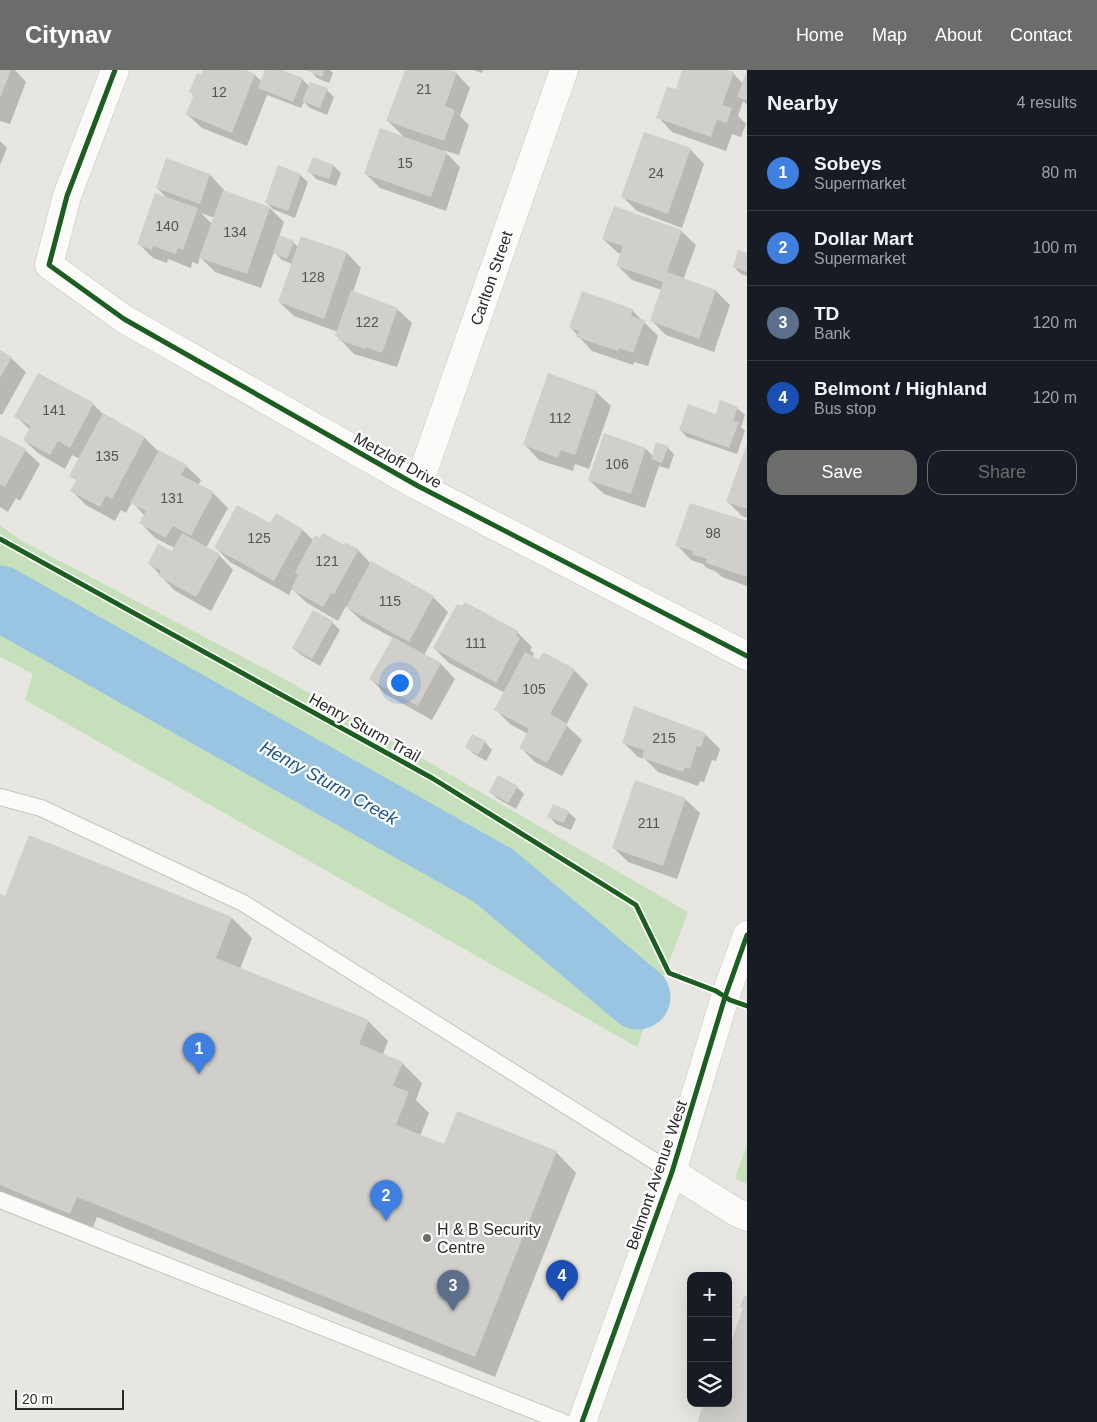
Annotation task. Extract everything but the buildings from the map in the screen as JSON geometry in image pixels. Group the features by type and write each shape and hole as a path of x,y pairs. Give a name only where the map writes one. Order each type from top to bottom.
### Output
{"street":[{"name":"Metzloff Drive","path":"115,70 66,196 49,265 124,319 418,486 747,656"},
{"name":"Carlton Street","path":"418,486 564,70"},
{"name":"Belmont Avenue West","path":"582,1422 672,1172 725,997 747,935"},
{"path":"672,1172 747,1217"}],"lane":[{"path":"0,797 41,808 243,903 672,1172"},
{"path":"0,1200 563,1422"}],"green space":[{"path":"0,525 22,541 290,682 688,912 637,1047 25,700 33,674 0,657"},
{"path":"747,1144 747,1184 735,1178"}],"waterway":[{"name":"Henry Sturm Creek","path":"0,598 494,876 638,997"}],"cycle path":[{"path":"115,70 67,196 49,265 124,319 418,486 747,656"},
{"name":"Henry Sturm Trail","path":"0,539 432,778 636,905 669,973 716,991 730,1000 747,1006"},
{"path":"582,1422 672,1172 725,997 747,935"}],"place":[{"name":"Sobeys","path":"199,1074"},
{"name":"Dollar Mart","path":"386,1221"},
{"name":"H & B Security Centre","path":"427,1238"},
{"name":"Belmont / Highland","path":"562,1301"},
{"name":"TD","path":"453,1311"}]}
